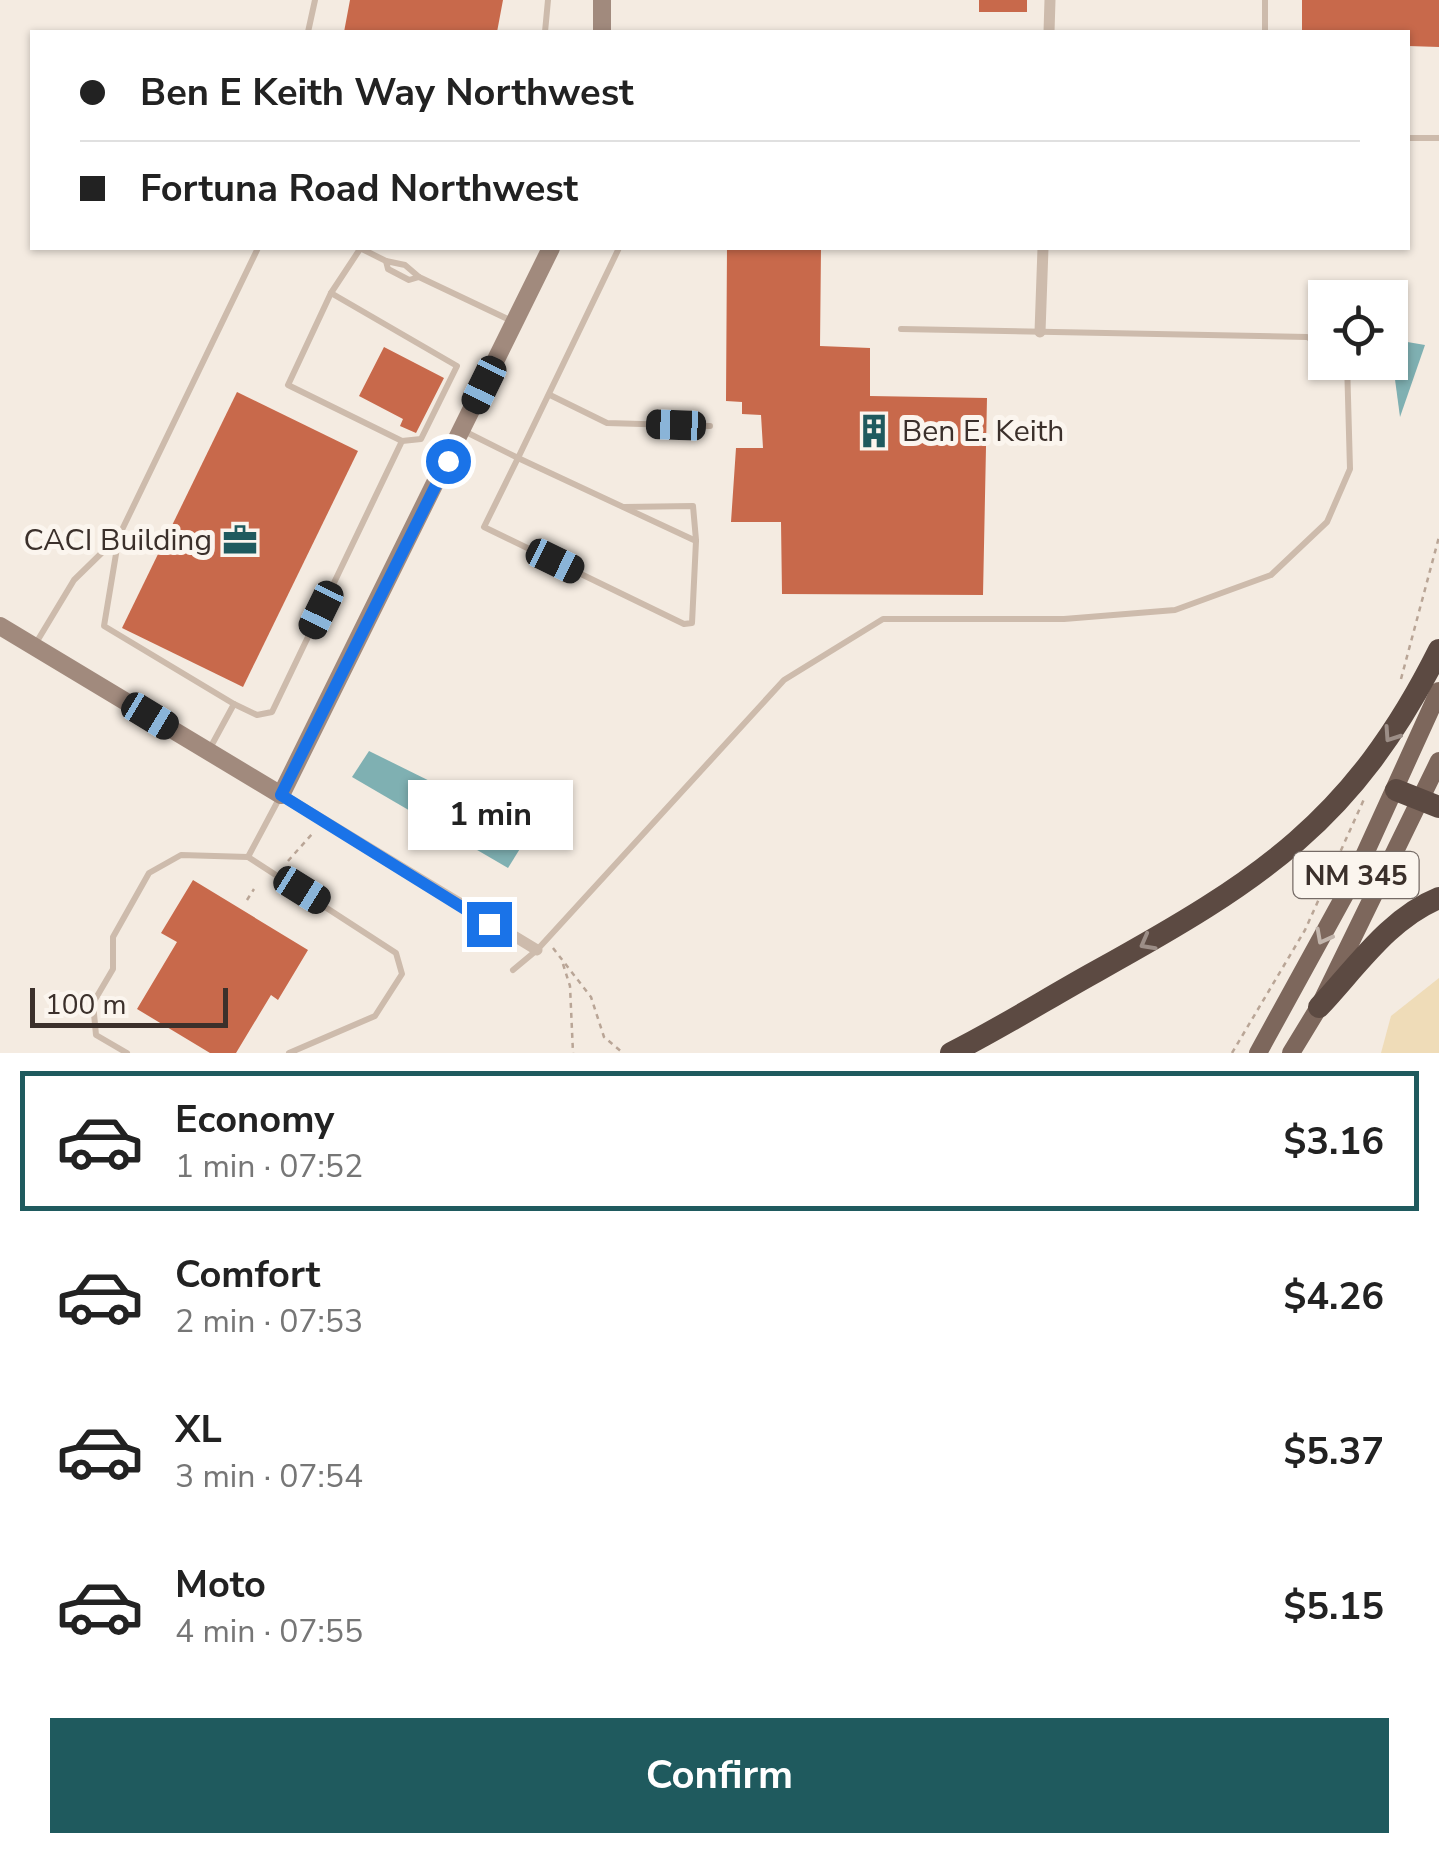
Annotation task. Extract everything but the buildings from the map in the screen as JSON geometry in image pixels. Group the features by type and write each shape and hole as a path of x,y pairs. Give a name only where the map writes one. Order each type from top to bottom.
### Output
{"highway":[{"path":"951,1053 1212,906 1299,843 1371,764 1439,650"},
{"path":"1396,790 1430,803"},
{"path":"1319,1007 1380,940 1439,898"}],"main road":[{"name":"NM 345","path":"1258,1053 1353,880 1439,691"},
{"name":"NM 345","path":"1291,1053 1430,803 1439,761"}],"street":[{"path":"602,0 602,30"},
{"path":"1050,0 1050,30"},
{"path":"281,795 551,250"},
{"path":"1040,332 1043,250"},
{"path":"0,626 537,950"}],"lane":[{"path":"308,30 315,0"},
{"path":"545,30 548,0"},
{"path":"1265,0 1265,30"},
{"path":"1410,138 1439,138"},
{"path":"257,250 119,536 104,626 234,704 257,715 272,712 402,441"},
{"path":"331,293 456,366 421,439 402,441 288,384 331,293 359,250"},
{"path":"364,250 386,262 406,264 419,277 515,323"},
{"path":"618,250 484,526 684,624 692,623 696,542 693,506 622,507"},
{"path":"901,330 1308,338"},
{"path":"513,970 537,950 784,680 883,619 1064,620 1174,610 1271,574 1326,522 1350,469 1348,380"},
{"path":"550,395 607,424 710,426"},
{"path":"463,430 696,542"},
{"path":"34,646 74,580 119,536"},
{"path":"208,751 234,704"},
{"path":"248,857 281,795"},
{"path":"126,1053 96,1035 93,1003 113,969 113,937 148,874 181,855 248,857 396,953 402,974 375,1016 290,1053"}],"path":[{"path":"1400,684 1439,538"},
{"path":"1232,1053 1305,930 1371,785"},
{"path":"288,861 312,834"},
{"path":"247,900 254,889"},
{"path":"573,1053 570,986 561,958 591,997 604,1037 623,1053"}],"sand":[{"path":"1439,978 1439,1053 1381,1053 1391,1016"}],"water":[{"path":"1408,342 1425,345 1400,417 1395,380 1408,380"},
{"path":"369,751 531,831 508,868 352,777"}],"place":[{"name":"Ben E. Keith","path":"874,431"},
{"name":"CACI Building","path":"240,540"}],"route":[{"path":"448,461 281,795 489,924"}]}
